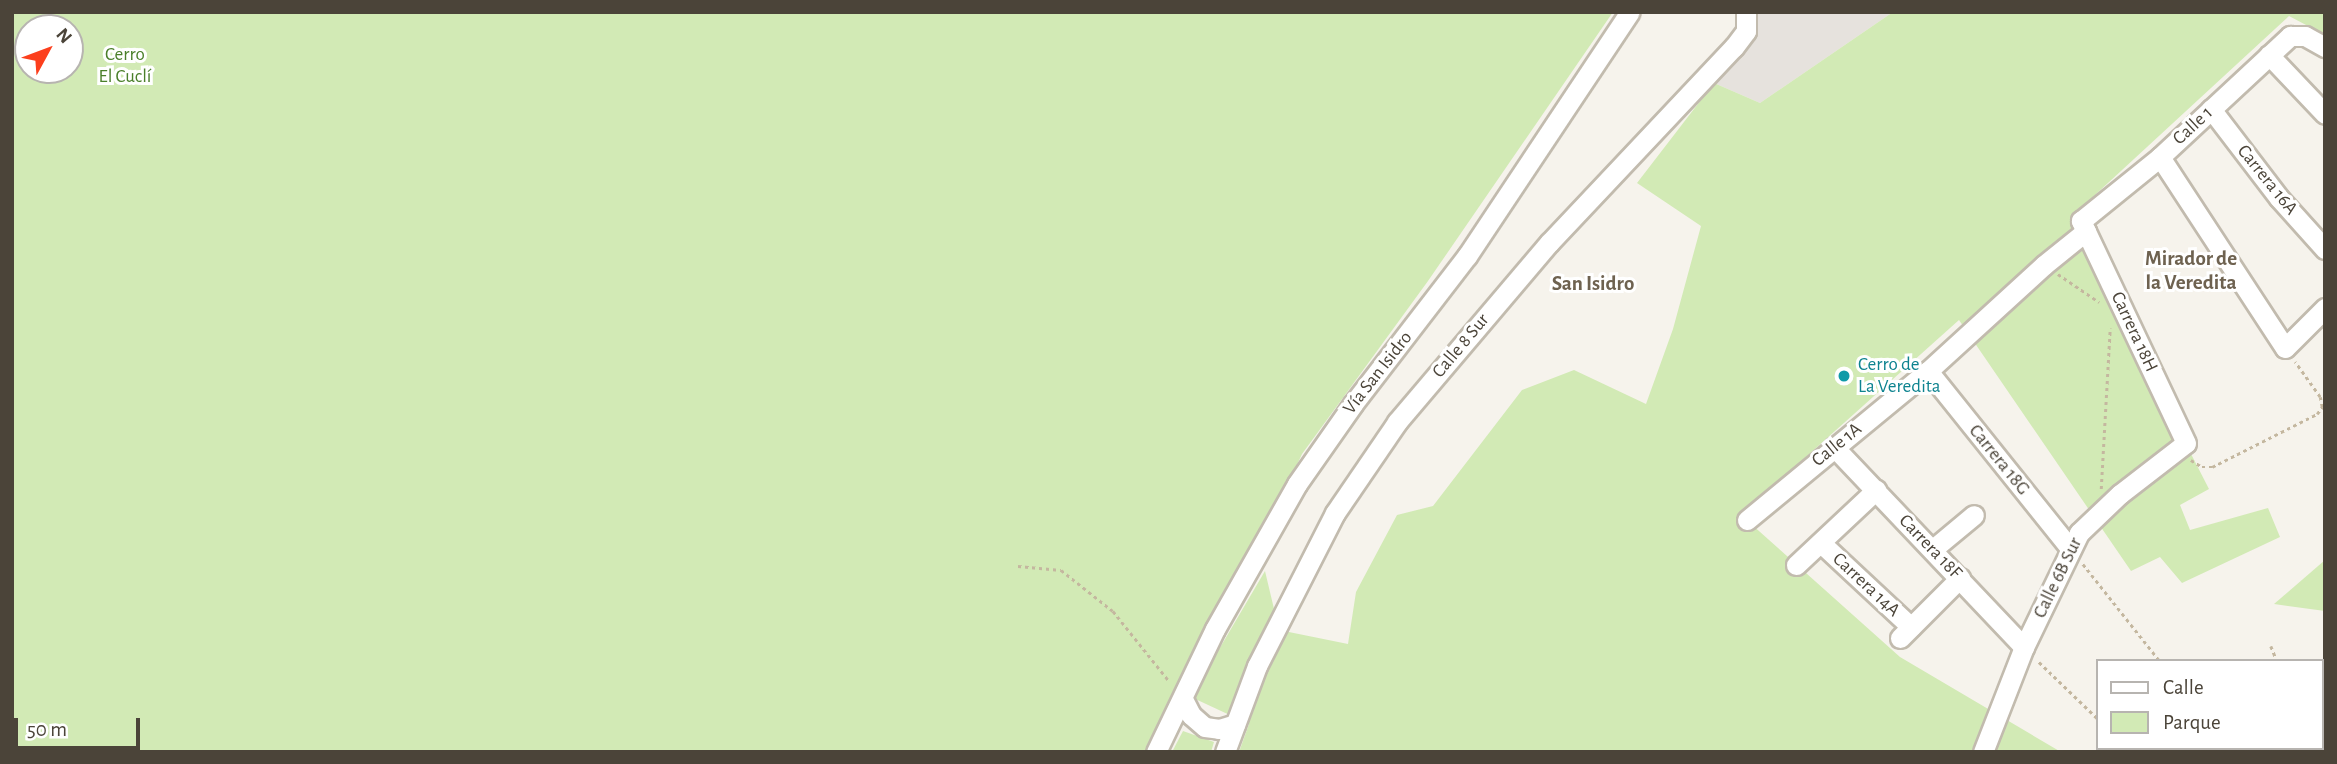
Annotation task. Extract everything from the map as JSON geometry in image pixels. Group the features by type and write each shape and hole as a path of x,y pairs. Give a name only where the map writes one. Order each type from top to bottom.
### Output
{"street":[{"name":"Vía San Isidro","path":"1156,752 1215,629 1297,484 1353,404 1467,256 1630,12"},
{"name":"Calle 8 Sur","path":"1226,752 1257,666 1335,513 1397,422 1549,243 1734,47 1746,31 1746,12"},
{"name":"Calle 1","path":"2044,265 2290,36 2305,36 2325,47"},
{"path":"2269,55 2325,114"},
{"name":"Carrera 16A","path":"2211,109 2280,198 2325,250"},
{"path":"2160,157 2285,348 2325,308"},
{"name":"Carrera 18H","path":"2083,226 2186,443"},
{"name":"Calle 1A","path":"1746,520 1928,371 2044,265"},
{"name":"Carrera 18G","path":"1928,371 2070,548"},
{"name":"Calle 6B Sur","path":"1983,752 2024,647 2079,533 2099,513 2186,443"},
{"name":"Carrera 18F","path":"1834,447 2024,647"},
{"path":"1796,565 1876,490"},
{"path":"1933,550 1974,515"},
{"name":"Carrera 14A","path":"1821,543 1905,632 1960,578"},
{"path":"1183,699 1191,715 1205,727 1219,729 1235,724"}],"path":[{"path":"2044,265 2100,302"},
{"path":"2099,513 2110,323"},
{"path":"2186,443 2192,463 2212,467 2316,414 2322,407 2320,397 2285,348"},
{"path":"2070,548 2158,659"},
{"path":"1018,566 1061,570 1113,611 1183,699"},
{"path":"2271,646 2276,659"},
{"path":"2024,647 2096,717"}],"shaded area":[{"path":"1757,12 1893,12 1760,103 1714,83 1756,28"}],"green space":[{"name":"Cerro El Cuclí","path":"12,12 1613,12 1428,281 1302,454 1259,547 1175,691 1145,752 12,752"},
{"path":"1893,12 2325,12 2325,35 2289,16 2070,218 2209,489 2180,505 2190,530 2268,508 2280,537 2182,583 2160,557 2131,571 1959,320 1741,515 1900,657 2061,752 1239,752 1249,724 1191,697 1265,571 1279,630 1348,644 1356,592 1397,515 1433,506 1522,390 1574,370 1646,404 1673,329 1701,226 1637,183 1714,83 1760,103"},
{"path":"2325,560 2325,611 2274,604"},
{"path":"1183,731 1214,742 1211,752 1172,752"}],"place":[{"name":"Cerro de La Veredita","path":"1844,376"}],"district":[{"name":"Mirador de la Veredita","path":"2191,271"},
{"name":"San Isidro","path":"1593,284"}]}
